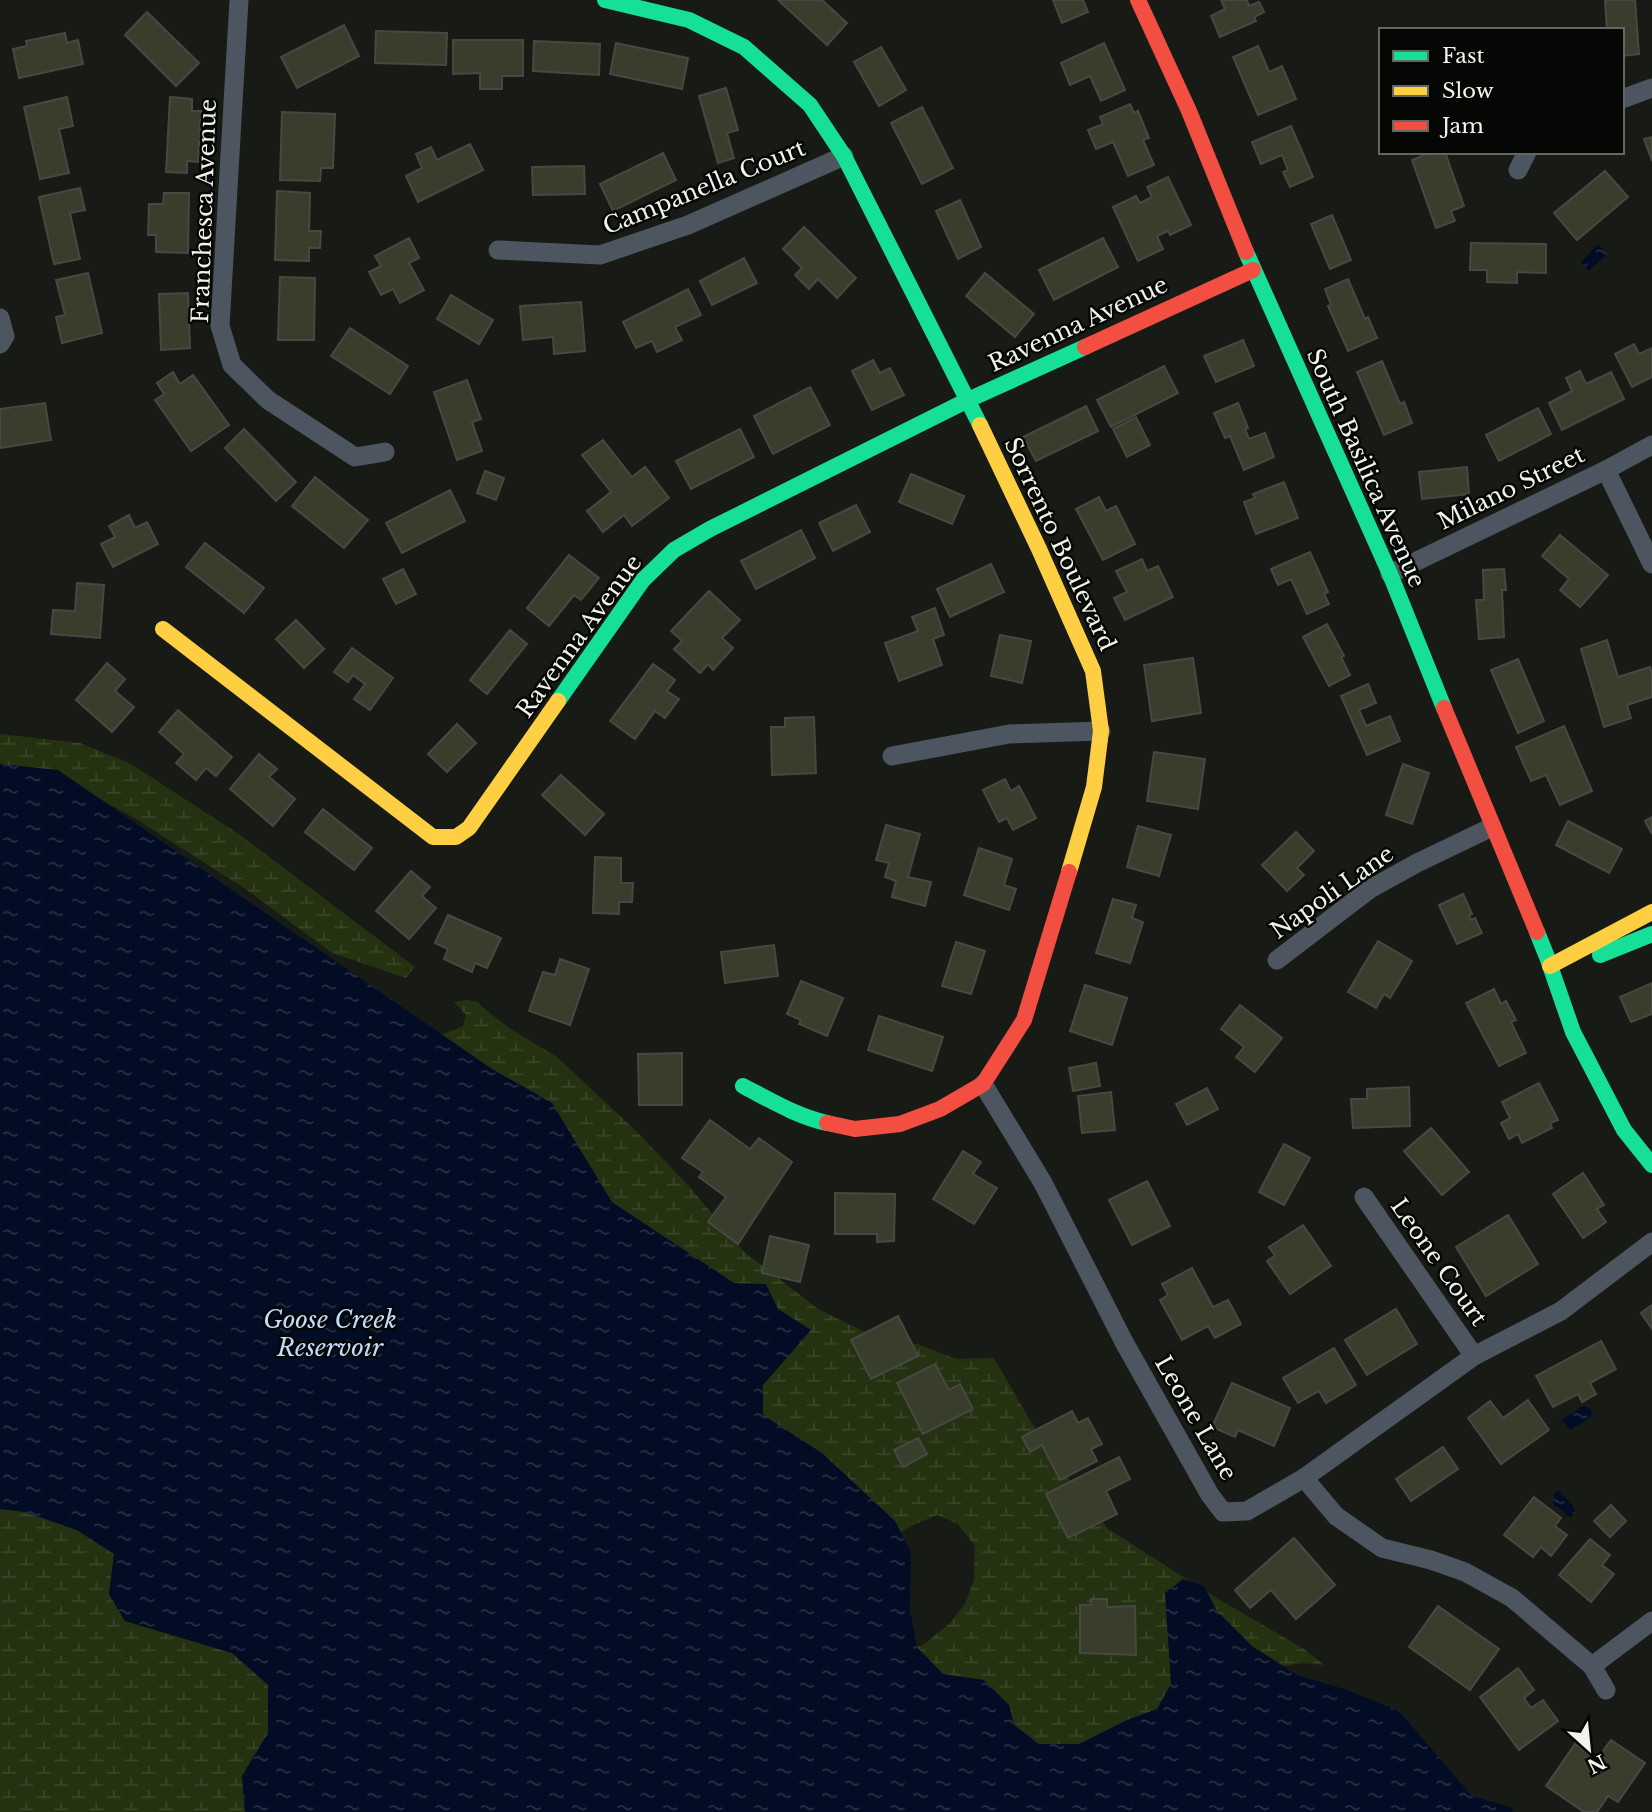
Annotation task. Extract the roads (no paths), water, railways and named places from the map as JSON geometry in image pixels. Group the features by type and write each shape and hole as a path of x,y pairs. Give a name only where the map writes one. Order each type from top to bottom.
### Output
{"street":[{"name":"Franchesca Avenue","path":"239,0 220,326 232,365 268,400 355,457 385,452"},
{"name":"Sorrento Boulevard","path":"605,0 689,20 744,47 810,105 844,156 968,400 1039,549 1093,671 1101,731 1094,787 1024,1020 983,1084 940,1108 900,1124 855,1129 813,1121 743,1086"},
{"name":"South Basilica Avenue","path":"1138,0 1189,111 1253,270 1390,574 1549,961 1573,1032 1625,1130 1652,1165"},
{"path":"1624,98 1652,88"},
{"name":"Campanella Court","path":"498,250 600,255 688,225 844,156"},
{"name":"Ravenna Avenue","path":"163,629 433,837 448,839 464,834 643,580 674,550 710,529 968,400 1253,270"},
{"path":"0,318 5,336 0,344"},
{"name":"Milano Street","path":"1390,574 1606,470 1652,445"},
{"path":"1606,470 1652,564"},
{"path":"892,756 1009,734 1101,731"},
{"name":"Napoli Lane","path":"1276,960 1370,889 1492,827"},
{"path":"1549,961 1652,912"},
{"path":"1549,961 1587,960 1652,934"},
{"name":"Leone Lane","path":"983,1084 1043,1183 1131,1354 1210,1495 1223,1512 1247,1511 1304,1478 1474,1356 1561,1311 1652,1242"},
{"name":"Leone Court","path":"1364,1197 1474,1356"},
{"path":"1304,1478 1336,1516 1382,1548 1465,1572 1512,1598 1592,1666 1606,1690"},
{"path":"1592,1666 1652,1620"}],"water":[{"path":"1598,244 1607,254 1589,271 1580,263"},
{"name":"Goose Creek Reservoir","path":"0,764 58,770 492,1069 552,1103 612,1202 734,1283 766,1284 778,1309 811,1330 763,1385 763,1415 822,1453 895,1521 911,1552 910,1610 917,1647 943,1674 984,1680 1009,1705 1014,1725 1039,1744 1079,1744 1127,1720 1157,1709 1171,1684 1165,1593 1183,1579 1204,1586 1217,1611 1252,1646 1297,1675 1344,1689 1399,1711 1472,1796 1510,1807 1513,1812 245,1812 242,1776 268,1733 268,1685 232,1653 125,1621 109,1594 114,1554 77,1530 25,1512 0,1509"},
{"path":"1586,1406 1592,1412 1590,1418 1570,1430 1562,1420"},
{"path":"1559,1491 1572,1504 1575,1512 1571,1517 1554,1506 1555,1492"}]}
